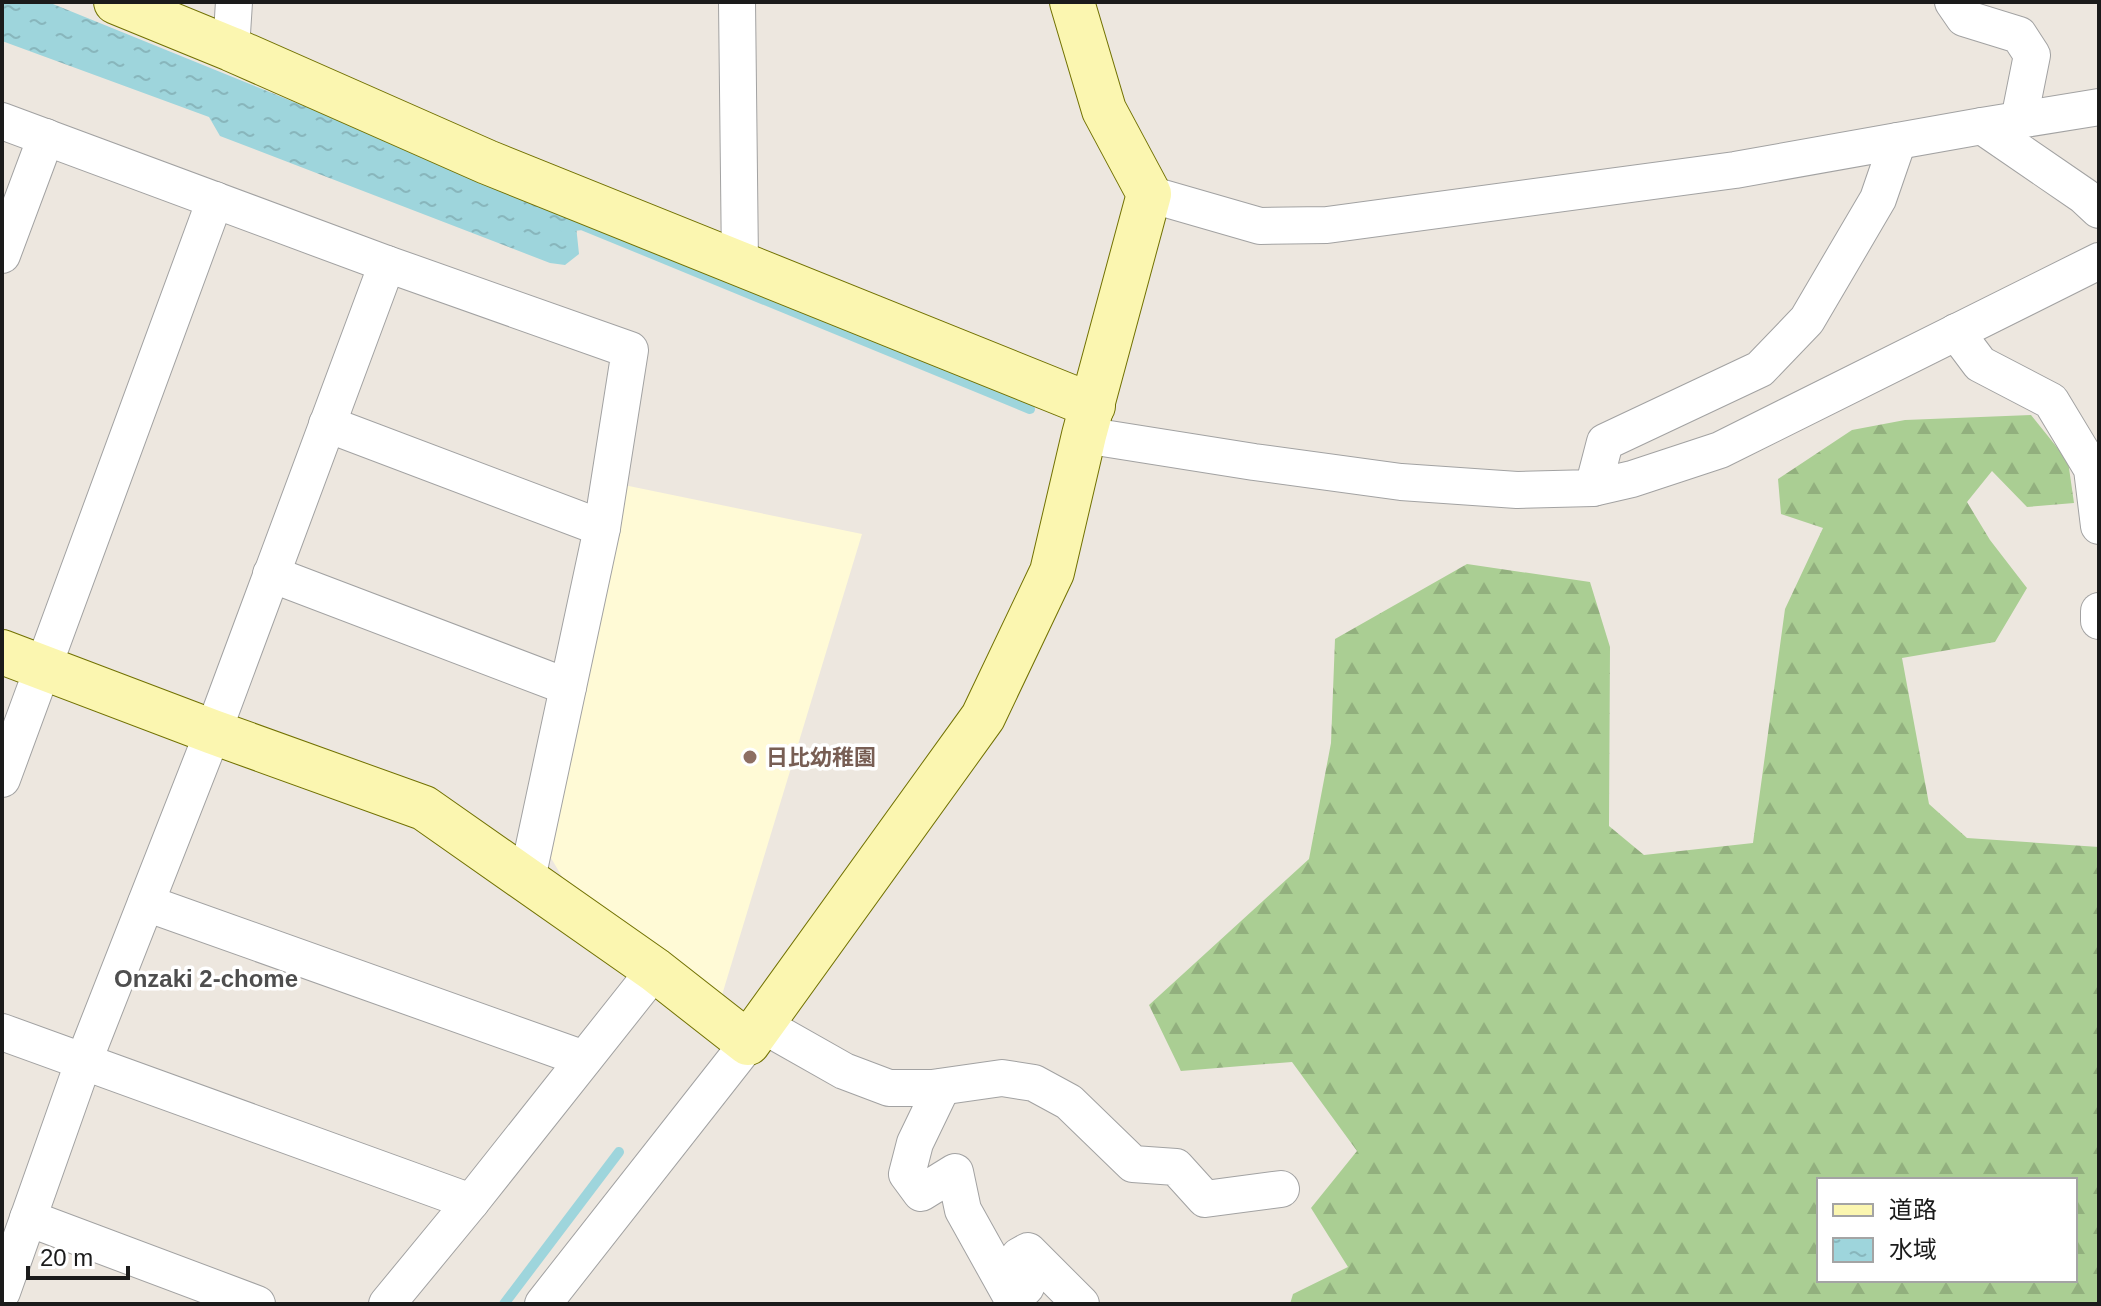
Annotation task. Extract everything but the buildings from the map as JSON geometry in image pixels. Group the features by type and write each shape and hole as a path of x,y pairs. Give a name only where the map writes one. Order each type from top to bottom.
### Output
{"street":[{"path":"116,2 487,162 740,263 1088,420 1254,462 1401,482 1517,490 1593,488 1632,479 1720,450 2099,261"},
{"path":"231,49 234,2"},
{"path":"737,2 740,263"},
{"path":"543,1304 754,1034 983,717 1052,572 1088,420 1149,194 1104,110 1072,2"},
{"path":"1953,2 1964,18 2019,35 2032,55 2019,120"},
{"path":"1149,194 1260,226 1327,225 1735,170 2099,107"},
{"path":"2,121 387,264 630,350 602,528 527,879"},
{"path":"1982,126 2084,196 2099,210"},
{"path":"2,255 46,137"},
{"path":"1593,488 1605,442 1760,369 1807,320 1878,199 1898,141"},
{"path":"2,779 215,200"},
{"path":"2,1292 83,1063 213,732 387,264"},
{"path":"1956,332 1980,364 2051,401 2092,469 2099,526"},
{"path":"327,424 602,528"},
{"path":"271,574 568,687"},
{"path":"2099,611 2099,621"},
{"path":"2,652 424,808 655,970 754,1034 889,1088 942,1087 1002,1078 1034,1083 1069,1102 1133,1164 1176,1167 1205,1199 1281,1189"},
{"path":"146,903 584,1059"},
{"path":"387,1304 655,970"},
{"path":"2,1032 471,1202"},
{"path":"942,1087 915,1143 907,1174 921,1193 955,1172 963,1210 1012,1298 1026,1287 1019,1256 1028,1251 1081,1304"},
{"path":"28,1218 257,1304"}],"shaded area":[{"path":"624,485 862,534 722,995 564,880 551,858"}],"green space":[{"path":"2031,415 2068,461 2074,503 2027,507 1992,471 1967,502 1990,540 2027,588 1995,642 1902,658 1929,804 1967,838 2099,847 2099,1304 1290,1304 1293,1294 1348,1267 1311,1208 1357,1151 1292,1062 1181,1071 1149,1005 1309,859 1331,743 1335,639 1467,564 1590,582 1610,647 1609,826 1644,855 1753,843 1785,609 1823,528 1781,514 1778,479 1852,430 1905,420"}],"water":[{"path":"2,2 48,2 575,216 579,254 565,265 550,263 220,136 209,117 2,41"}],"waterway":[{"path":"564,227 582,225 1030,409"},
{"path":"504,1304 619,1152"}],"place":[{"name":"日比幼稚園","path":"750,757"}],"district":[{"name":"Onzaki 2-chome","path":"206,979"}]}
